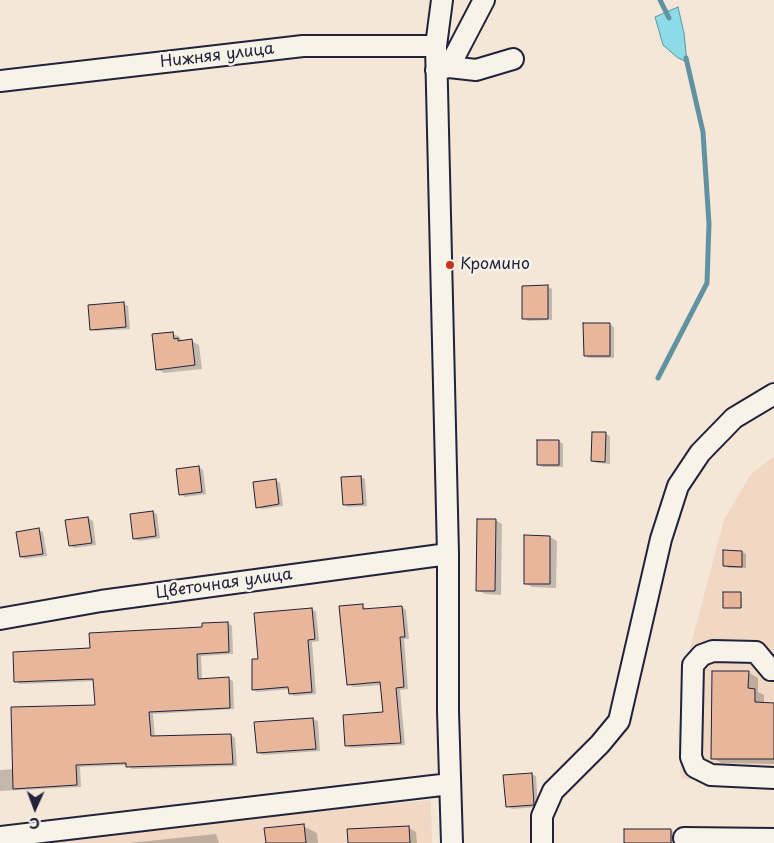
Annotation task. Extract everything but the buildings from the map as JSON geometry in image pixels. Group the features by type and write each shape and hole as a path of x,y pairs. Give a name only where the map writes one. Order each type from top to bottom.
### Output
{"street":[{"path":"442,0 436,46 442,69 452,843"},
{"path":"442,69 484,0"},
{"name":"Нижняя улица","path":"0,81 302,46 436,46"},
{"path":"442,69 476,70 513,59"},
{"path":"542,843 542,816 553,792 600,744 619,721 661,538 678,486 700,453 734,418 774,394"},
{"name":"Цветочная улица","path":"0,619 101,601 448,554"},
{"path":"774,670 756,652 713,651 702,655 694,665 691,757 695,768 711,774 774,778"},
{"path":"0,837 450,784"},
{"path":"684,838 724,841 774,839"}],"shaded area":[{"path":"774,456 774,783 681,779 678,735 688,655 724,520 751,474"},
{"path":"431,800 432,843 8,843"}],"water":[{"path":"678,7 684,33 687,62 678,58 663,45 655,17"}],"waterway":[{"path":"660,0 669,18"},
{"path":"658,378 707,283 709,224 703,132 686,58"}],"place":[{"name":"Кромино","path":"450,265"}]}
